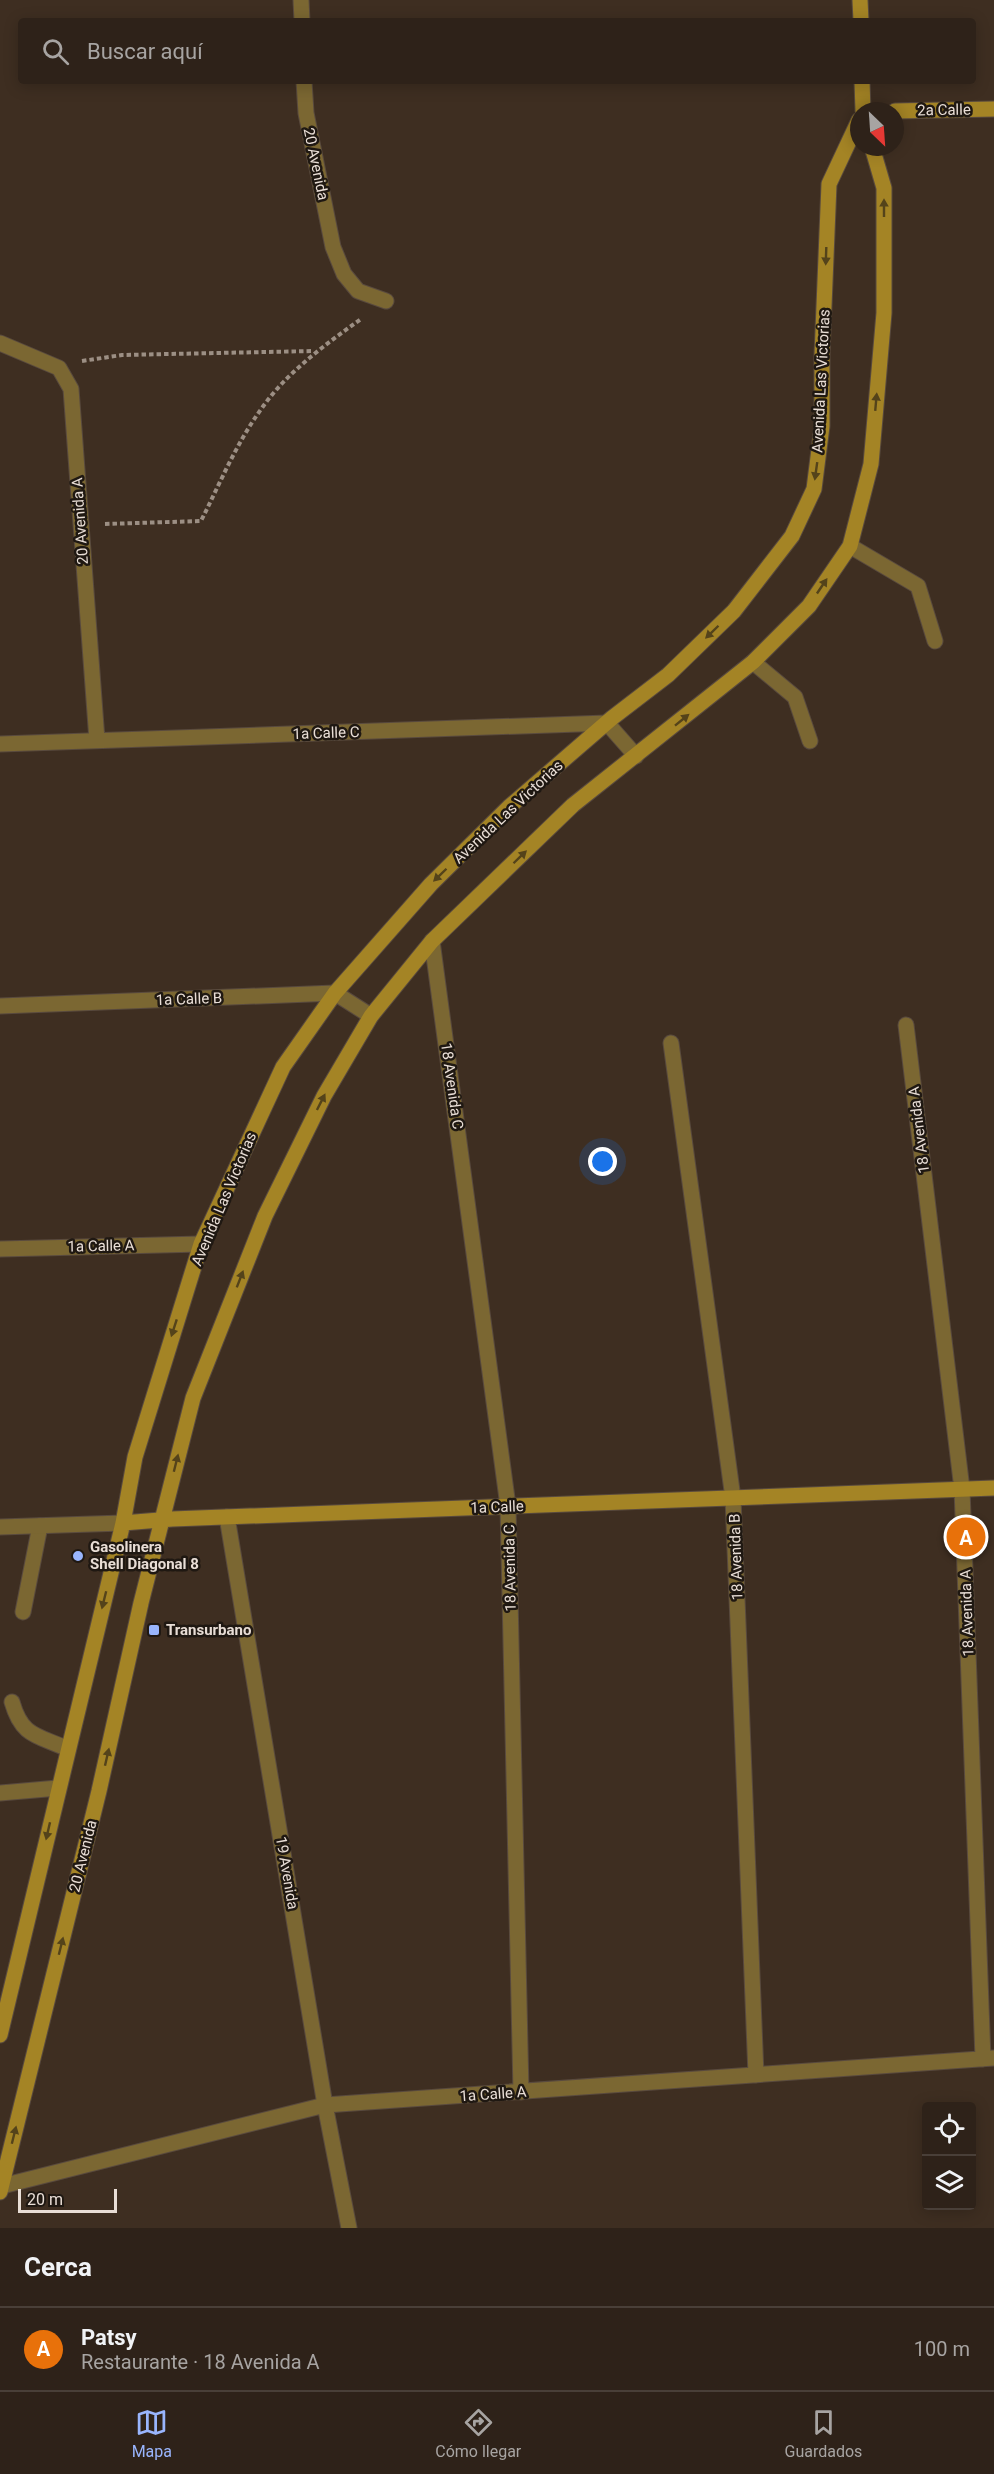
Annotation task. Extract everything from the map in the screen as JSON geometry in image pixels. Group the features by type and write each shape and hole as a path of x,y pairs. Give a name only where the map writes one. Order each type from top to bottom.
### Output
{"street":[{"path":"301,0 302,18"},
{"path":"860,0 861,18"},
{"name":"20 Avenida","path":"304,84 306,113 333,247 344,274 358,291 386,302"},
{"path":"862,84 863,102"},
{"name":"2a Calle","path":"904,111 994,109"},
{"name":"Avenida Las Victorias","path":"123,1523 135,1457 201,1244 283,1067 335,993 431,884 509,807 607,723 668,675 734,611 792,536 814,489 822,426 822,355 829,184 850,139"},
{"path":"162,1520 193,1398 265,1216 324,1096 371,1016 432,941 573,805 753,662 809,606 850,546 871,464 884,313 884,189 875,156"},
{"path":"0,343 59,368"},
{"name":"20 Avenida A","path":"59,368 71,390 96,740"},
{"path":"850,546 918,586 934,641"},
{"path":"753,662 795,697 810,741"},
{"path":"607,723 636,756"},
{"name":"1a Calle C","path":"0,744 607,723"},
{"name":"18 Avenida C","path":"432,941 508,1506 521,2092"},
{"path":"335,993 371,1016"},
{"name":"1a Calle B","path":"0,1006 335,993"},
{"name":"18 Avenida A","path":"906,1026 962,1489 989,2059"},
{"name":"18 Avenida B","path":"671,1043 733,1498 756,2075"},
{"name":"1a Calle A","path":"0,1249 201,1244"},
{"name":"1a Calle","path":"0,1527 994,1488"},
{"name":"19 Avenida","path":"227,1517 326,2105 349,2228"},
{"name":"20 Avenida","path":"1,2189 99,1791 162,1520"},
{"path":"1,2030 123,1523"},
{"path":"23,1612 40,1526"},
{"path":"12,1702 17,1718 25,1730 68,1749"},
{"path":"0,1793 58,1788"},
{"name":"1a Calle A","path":"1,2189 326,2105 989,2059"}],"path":[{"path":"81,525 201,521 230,462 262,407 315,351 386,302"},
{"path":"59,368 83,361 122,355 315,351"}],"place":[{"name":"Patsy","path":"966,1537"},
{"name":"Gasolinera Shell Diagonal 8","path":"78,1556"},
{"name":"Transurbano","path":"154,1630"}]}
